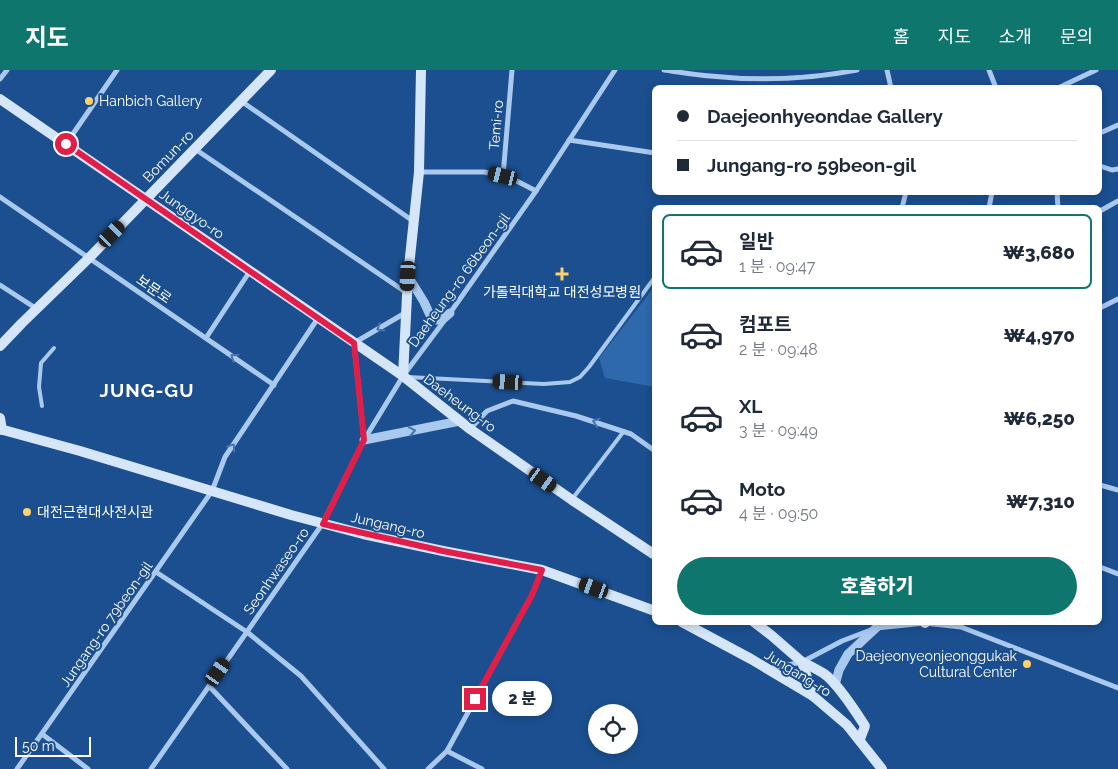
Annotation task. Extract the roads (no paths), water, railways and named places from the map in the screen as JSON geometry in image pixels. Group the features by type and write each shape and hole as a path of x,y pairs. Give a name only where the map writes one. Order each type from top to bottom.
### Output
{"main road":[{"name":"Bomun-ro","path":"0,346 90,258 272,70"},
{"name":"Daeheung-ro","path":"421,70 419,172 408,276 403,376 470,429 652,553"},
{"name":"Junggyo-ro","path":"0,99 403,376"},
{"path":"0,418 1,429"},
{"name":"Jungang-ro","path":"1,429 80,450 323,524 443,551 542,570 652,610"},
{"name":"Jungang-ro","path":"687,625 814,696 847,724 882,769"},
{"path":"758,625 802,662 824,674 835,685 865,726 860,739"},
{"path":"802,662 814,696"}],"street":[{"path":"0,79 6,70"},
{"path":"66,144 116,70"},
{"name":"Temi-ro","path":"503,176 512,70"},
{"name":"Daeheung-ro 66beon-gil","path":"403,376 536,191 615,70"},
{"path":"664,70 710,76 747,78 791,78 857,70"},
{"path":"887,70 890,85"},
{"path":"989,70 995,85"},
{"path":"1064,85 1096,70"},
{"path":"241,101 414,221"},
{"path":"1102,132 1118,125"},
{"path":"569,140 652,153"},
{"path":"195,149 407,293"},
{"path":"1102,167 1112,170 1118,169"},
{"path":"419,172 484,172 511,178 536,191"},
{"name":"보문로","path":"0,197 274,385"},
{"path":"1102,210 1118,201"},
{"path":"206,338 250,271"},
{"path":"408,276 430,315 436,320 443,320 450,313"},
{"path":"0,286 37,309"},
{"path":"1102,307 1118,299"},
{"path":"406,312 354,343 364,440 460,421"},
{"path":"212,491 224,457 318,318"},
{"name":"Seonhwaseo-ro","path":"151,769 323,524 364,440 403,376"},
{"path":"470,429 487,411 513,402 576,416 631,434 652,449"},
{"path":"1102,485 1118,490"},
{"name":"Jungang-ro 79beon-gil","path":"17,769 212,491"},
{"path":"1102,568 1118,574"},
{"path":"428,769 447,751 532,595 542,570"},
{"path":"156,572 247,632 301,676 384,769"},
{"path":"768,669 802,662 842,641 876,628 900,625"},
{"path":"962,625 1118,688"},
{"path":"835,685 839,670 848,654 876,628"},
{"path":"209,686 287,769"},
{"path":"42,734 88,769"},
{"path":"447,751 482,769"}],"lane":[{"path":"403,376 544,384 570,382 580,377 589,367 652,281"},
{"path":"42,406 39,387 42,363 54,348"},
{"path":"572,500 624,432"}],"place":[{"name":"Hanbich Gallery","path":"89,101"},
{"name":"가톨릭대학교 대전성모병원","path":"562,274"},
{"name":"대전근현대사전시관","path":"27,512"},
{"name":"Daejeonyeonjeonggukak Cultural Center","path":"1027,664"}],"district":[{"name":"JUNG-GU","path":"147,390"}]}
